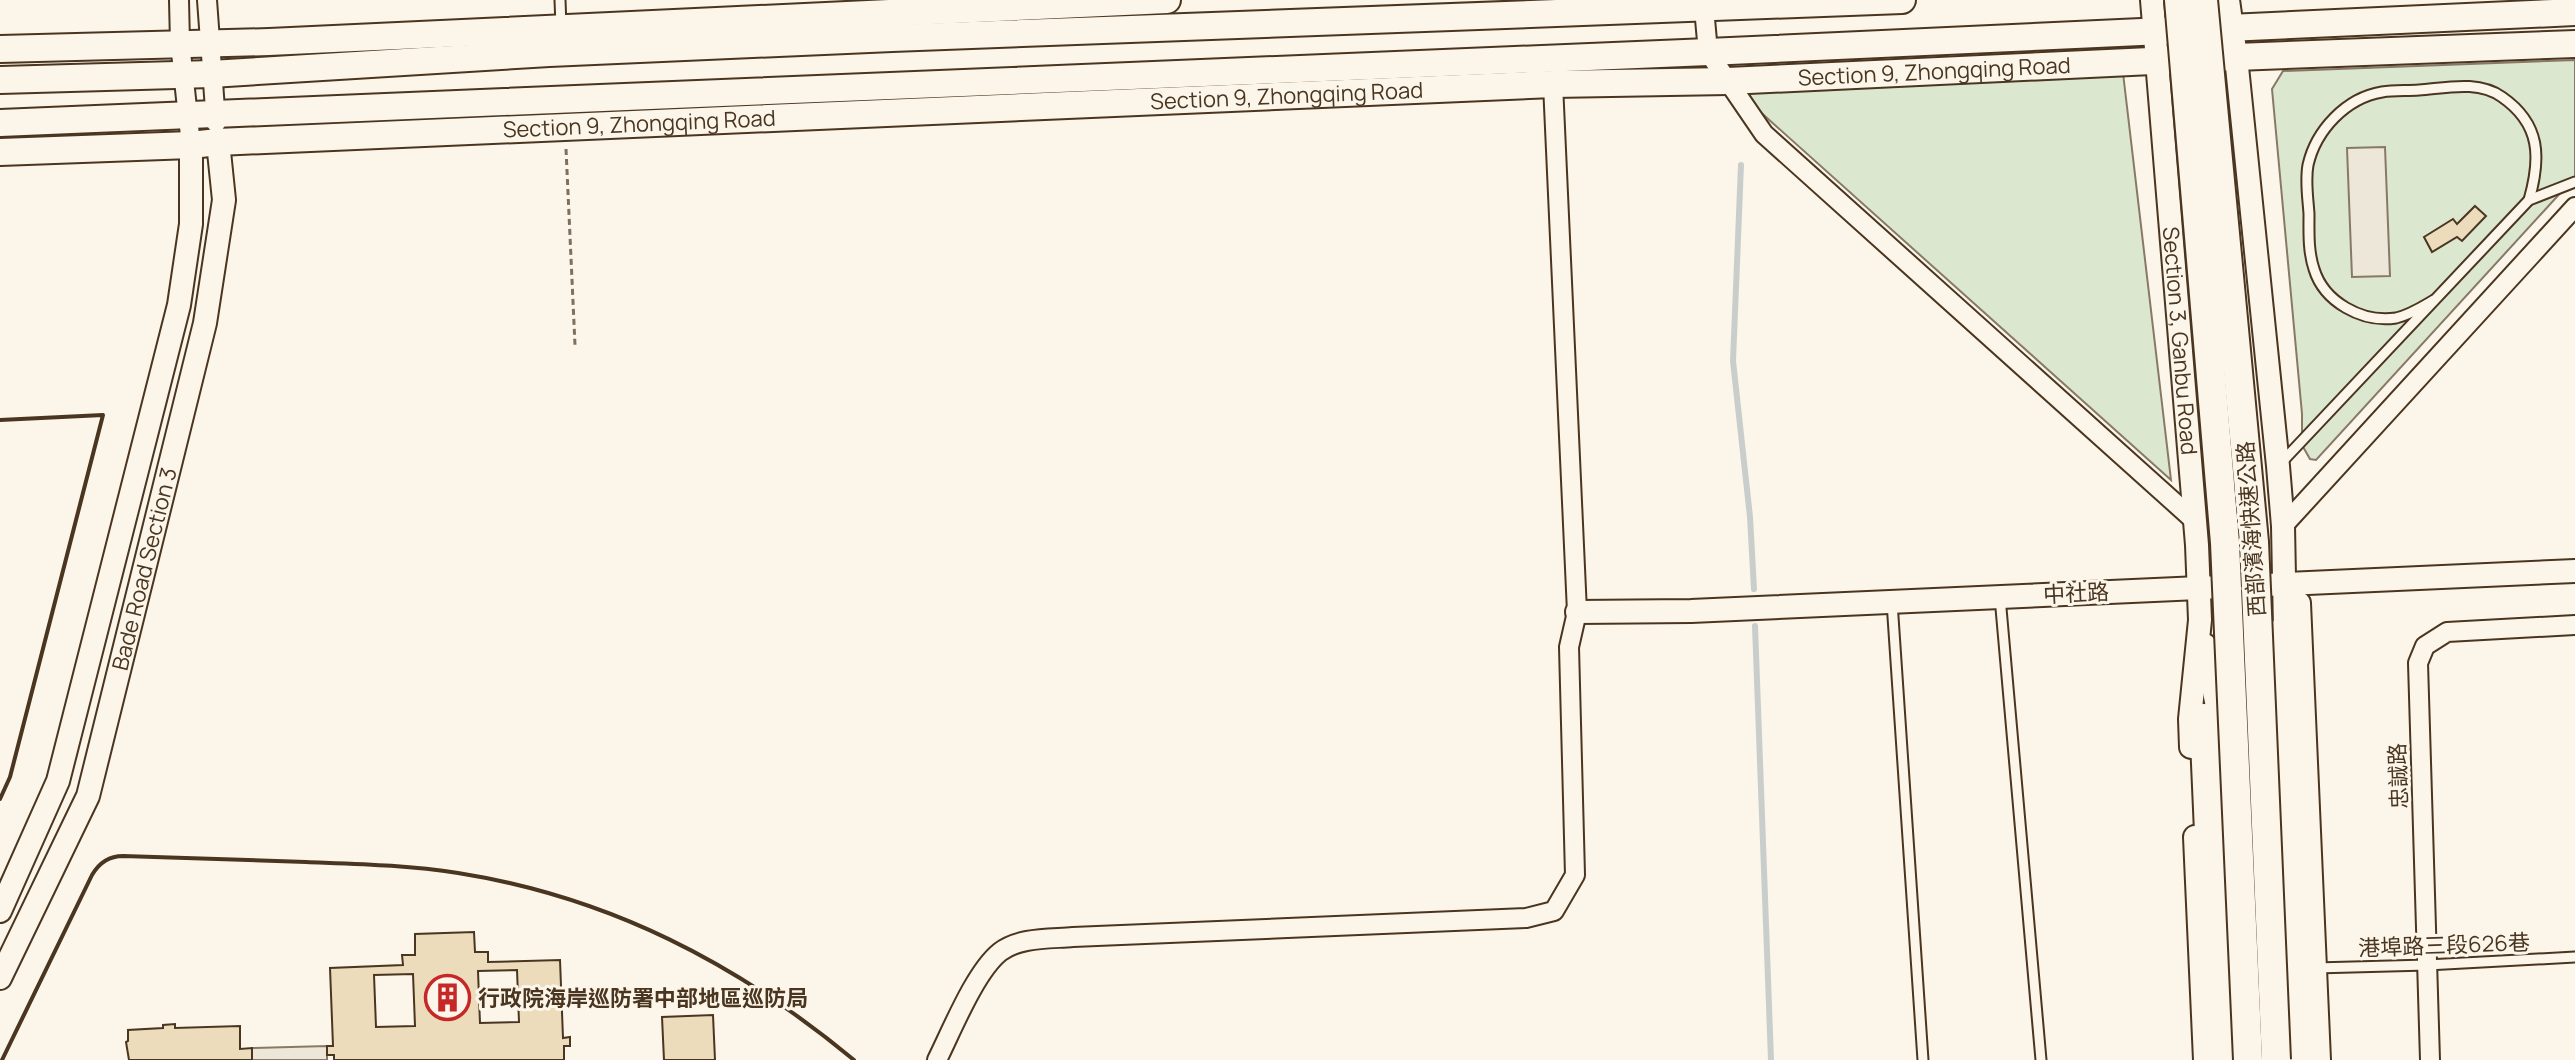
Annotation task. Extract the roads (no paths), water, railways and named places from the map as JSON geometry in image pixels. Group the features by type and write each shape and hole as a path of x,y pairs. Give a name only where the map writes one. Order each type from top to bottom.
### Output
{"highway":[{"name":"西部濱海快速公路","path":"2179,0 2225,543 2248,1060"},
{"name":"西部濱海快速公路","path":"2203,0 2254,542 2276,1060"},
{"path":"2285,629 2304,1060"},
{"path":"2204,718 2219,1060"}],"main road":[{"path":"0,49 561,29 1167,0"},
{"path":"0,80 211,74 549,53 1705,4 1902,0"},
{"name":"Section 9, Zhongqing Road","path":"0,123 1708,52 2575,12"},
{"name":"Section 9, Zhongqing Road","path":"0,152 1553,84 1728,81 2575,44"}],"street":[{"path":"179,0 180,43 191,145"},
{"path":"207,0 218,142"},
{"name":"Section 3, Ganbu Road","path":"2152,0 2195,521 2204,718"},
{"path":"2228,0 2278,466 2285,629"},
{"path":"1705,4 1708,52 1764,134 2195,521"},
{"path":"937,1060 982,972 1001,951 1028,941 1526,918 1554,911 1575,875 1569,647 1577,612 1553,84"},
{"name":"Bade Road Section 3","path":"0,978 88,796 205,323 224,200 218,142"},
{"name":"Bade Road Section 3","path":"0,911 58,781 179,305 191,224 191,145"},
{"path":"2283,533 2575,207"},
{"name":"中社路","path":"1577,612 1691,611 2575,571"},
{"path":"2284,583 2315,968 2319,1060"},
{"path":"2284,583 2291,1060"},
{"name":"Section 3, Ganbu Road","path":"2200,620 2190,719 2205,1060"},
{"name":"Section 3, Ganbu Road","path":"2200,620 2219,717 2233,1060"},
{"name":"忠誠路","path":"2430,1060 2418,663 2425,646 2447,632 2575,625"},
{"path":"58,781 88,796"}],"lane":[{"path":"560,0 561,29"},
{"path":"2434,300 2397,318 2378,319 2348,309 2320,283 2311,257 2307,176 2311,155 2327,125 2351,105 2381,93 2463,86 2496,93 2513,104 2530,128 2537,171 2529,200"},
{"path":"2278,466 2529,200 2575,182"},
{"path":"2000,597 2041,1060"},
{"path":"1892,602 1923,1060"},
{"name":"港埠路三段626巷","path":"2315,968 2575,957"}],"waterway":[{"path":"1741,165 1733,361 1750,517 1754,589"},
{"path":"1755,626 1771,1060"}],"place":[{"name":"行政院海岸巡防署中部地區巡防局","path":"447,998"}]}
